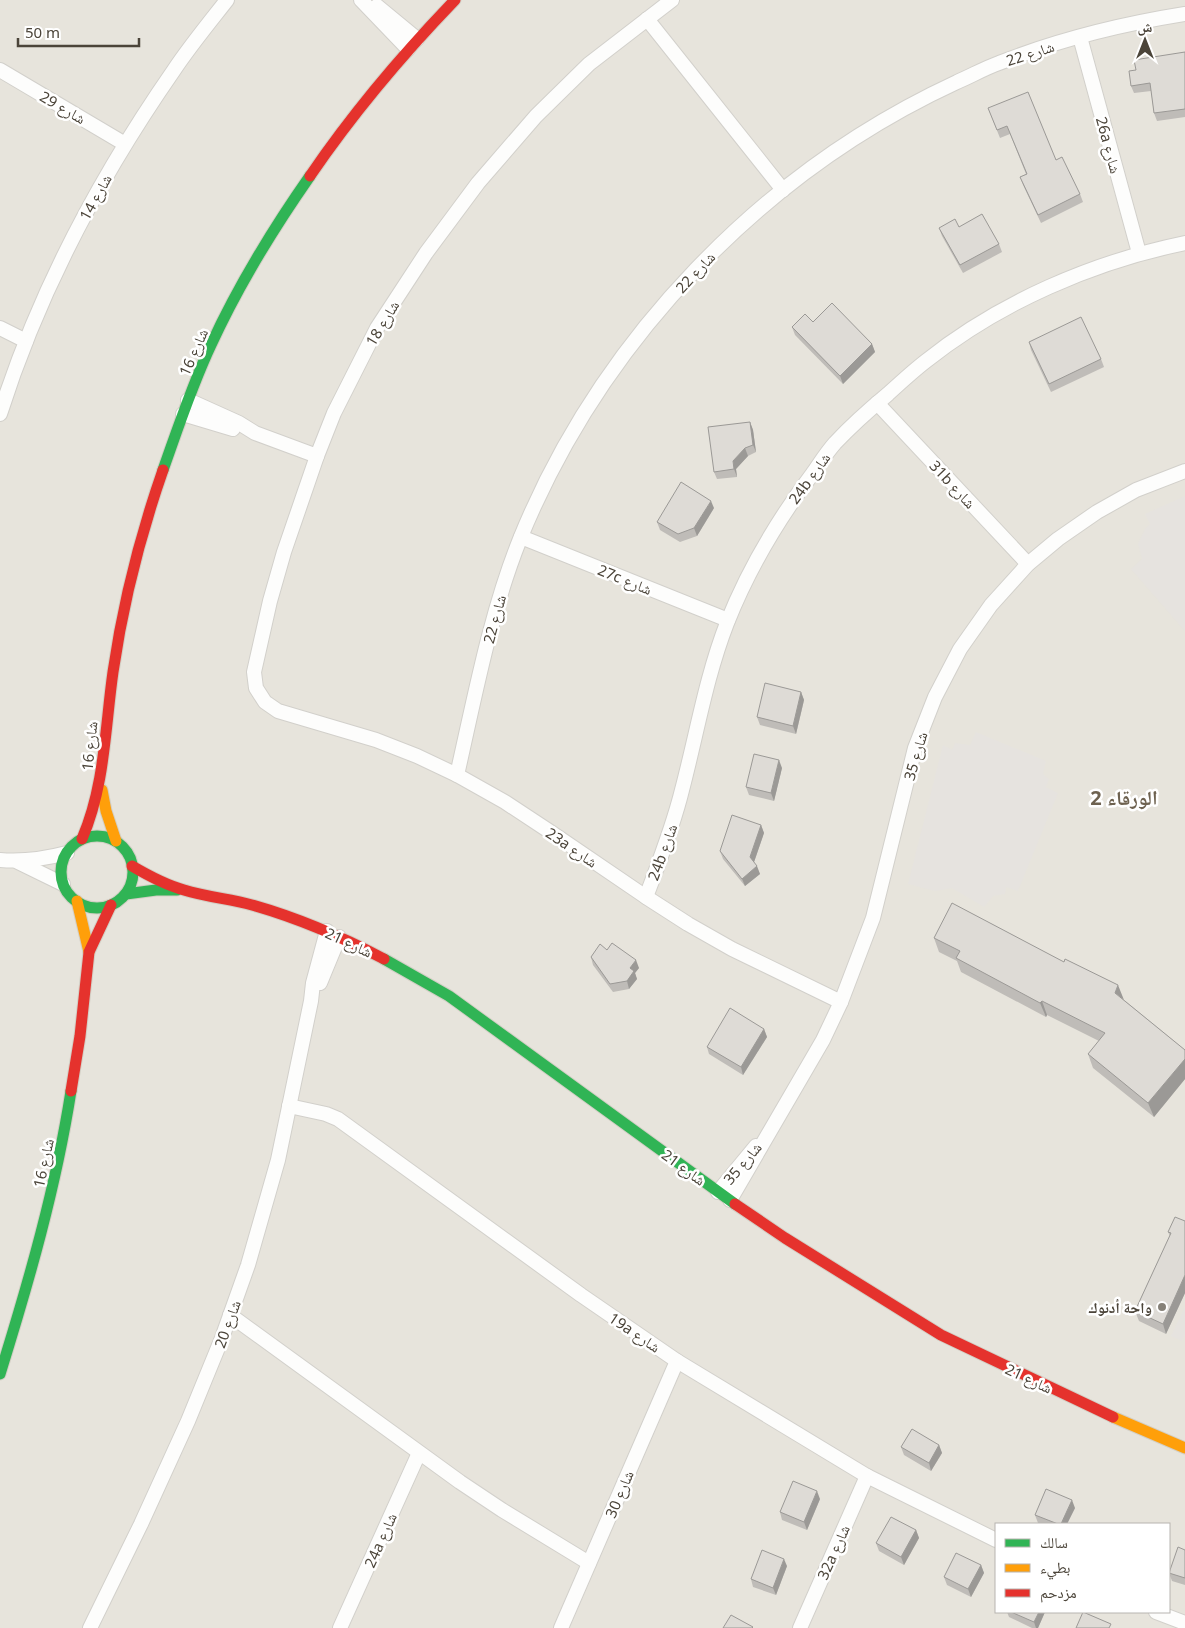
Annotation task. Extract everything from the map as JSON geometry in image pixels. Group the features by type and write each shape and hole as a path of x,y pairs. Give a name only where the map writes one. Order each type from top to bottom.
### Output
{"street":[{"name":"شارع 14","path":"0,414 26,341 48,290 71,240 97,192 125,144 174,69 226,0"},
{"path":"361,0 412,44"},
{"path":"371,0 412,44"},
{"name":"شارع 16","path":"82,839 94,811 101,780 115,656 127,594 143,533 162,473 188,400 211,344 245,280 281,219 325,153 412,44 455,0"},
{"name":"شارع 18","path":"293,716 278,711 265,702 256,688 254,672 284,552 316,456 334,413 377,328 426,254 478,183 542,110 589,64 672,0"},
{"name":"شارع 22","path":"457,775 497,607 521,537 547,480 577,425 611,372 638,336 691,275 735,230 783,190 850,140 922,98 998,63 1080,37 1146,20 1185,14"},
{"path":"647,19 783,190"},
{"name":"26a شارع","path":"1080,37 1139,253"},
{"name":"شارع 29","path":"0,70 125,144"},
{"name":"24b شارع","path":"646,897 670,831 682,791 702,701 728,620 758,558 793,499 835,444 877,403 926,360 977,325 1038,293 1083,273 1139,253 1185,243"},
{"path":"0,328 26,341"},
{"path":"188,400 255,433 316,456"},
{"name":"31b شارع","path":"877,403 1028,564"},
{"path":"183,414 243,432 255,433"},
{"name":"شارع 35","path":"730,1200 819,1047 841,1002 873,918 915,748 935,697 960,649 991,605 1028,564 1058,539 1096,512 1136,490 1185,471"},
{"name":"27c شارع","path":"521,537 728,620"},
{"name":"23a شارع","path":"293,716 376,740 417,756 457,775 505,802 646,897 732,949 841,1002"},
{"name":"شارع 16","path":"101,780 106,811 116,841"},
{"path":"93,836 105,837 116,841 128,853 132,866 133,875 126,894 111,905 99,907 87,906 77,901 63,884 61,874 62,862 67,853 71,847 82,839 93,836"},
{"path":"0,860 18,862 67,853"},
{"path":"18,862 63,884"},
{"name":"شارع 21","path":"132,866 158,880 187,890 258,906 333,934 410,972 448,996 718,1192 785,1238 941,1335 1110,1416 1185,1448"},
{"name":"شارع 21","path":"126,894 156,890 187,890"},
{"name":"شارع 16","path":"77,901 90,952"},
{"name":"شارع 16","path":"0,1374 27,1288 50,1201 80,1036 90,952 98,928 111,905"},
{"name":"شارع 20","path":"90,1628 188,1422 222,1338 248,1265 278,1160 311,1001 320,984 333,934"},
{"name":"19a شارع","path":"289,1106 326,1114 338,1119 581,1295 677,1361 867,1476 995,1540"},
{"name":"شارع 35","path":"718,1192 751,1151 767,1135"},
{"path":"230,1315 419,1453 502,1510 589,1563"},
{"name":"شارع 30","path":"561,1628 677,1361"},
{"name":"24a شارع","path":"340,1628 419,1453"},
{"name":"32a شارع","path":"800,1628 867,1476"},
{"path":"1159,1613 1185,1623"}],"shaded area":[{"name":"الورقاء 2","path":"0,0 1185,0 1185,1628 0,1628"},
{"path":"1185,496 1185,631 1131,569 1142,559 1138,544 1145,529 1150,524 1145,514"},
{"path":"976,732 1046,761 1043,774 1049,779 1046,787 1058,793 1018,891 1006,887 1005,894 993,896 984,907 952,888 935,891 908,884 943,745 952,750 955,743 970,745"},
{"path":"1185,1307 1185,1335 1182,1341 1171,1336"}],"building":[{"path":"1185,52 1185,109 1154,113 1150,83 1131,86 1129,71 1136,70 1134,60"},
{"path":"1028,92 1056,160 1062,157 1080,194 1038,215 1020,177 1027,174 1007,126 997,130 988,108"},
{"path":"982,214 999,244 960,265 939,228 955,219 959,227"},
{"path":"832,303 872,344 840,376 792,327 805,314 813,322"},
{"path":"1081,317 1101,359 1049,384 1029,342"},
{"path":"750,422 753,445 745,448 733,461 734,469 714,472 708,427"},
{"path":"681,482 711,501 694,528 678,534 657,522"},
{"path":"765,683 801,692 793,726 757,717"},
{"path":"754,754 779,760 771,793 746,787"},
{"path":"732,815 761,825 750,857 757,866 742,879 720,851"},
{"path":"952,903 1064,962 1065,959 1118,985 1115,993 1185,1050 1185,1059 1148,1103 1088,1054 1105,1033 1042,1001 1040,1003 956,958 960,951 934,938"},
{"path":"612,943 636,960 630,968 634,971 627,981 610,984 591,957 600,944 607,950"},
{"path":"730,1008 764,1029 741,1067 707,1047"},
{"path":"1175,1217 1185,1221 1185,1275 1163,1324 1135,1311 1171,1233 1168,1232"},
{"path":"912,1429 939,1445 929,1463 901,1447"},
{"path":"793,1481 817,1491 804,1522 780,1512"},
{"path":"1046,1489 1072,1500 1061,1523 1055,1523 1035,1515"},
{"path":"891,1517 916,1530 901,1557 876,1543"},
{"path":"1178,1547 1185,1550 1185,1578 1170,1573"},
{"path":"762,1550 784,1559 773,1588 751,1579"},
{"path":"956,1553 981,1565 968,1589 944,1577"},
{"path":"1013,1613 1038,1613 1034,1622"},
{"path":"1083,1613 1111,1624 1109,1628 1076,1628"},
{"path":"731,1615 753,1627 723,1628"}],"traffic: fast":[{"path":"163,470 204,360 221,323 257,258 310,176"},
{"path":"97,836 117,842 127,852 133,872 127,892 117,902 97,908 77,902 67,892 61,872 67,852 77,842 97,836"},
{"path":"126,894 156,890 177,890"},
{"path":"384,959 449,996 735,1204"},
{"path":"0,1374 41,1234 58,1163 71,1091"}],"traffic: slow":[{"path":"102,790 106,811 116,841"},
{"path":"77,901 89,952"},
{"path":"1113,1417 1185,1448"}],"traffic: jam":[{"path":"310,176 379,85 455,0"},
{"path":"82,839 90,819 100,778 113,672 127,595 147,520 163,470"},
{"path":"132,866 177,888 252,905 303,922 384,959"},
{"path":"71,1091 80,1036 89,952 111,905"},
{"path":"735,1204 785,1238 941,1335 1113,1417"}],"place":[{"name":"واحة أدنوك","path":"1162,1307"}],"district":[{"name":"الورقاء 2","path":"1124,797"}]}
